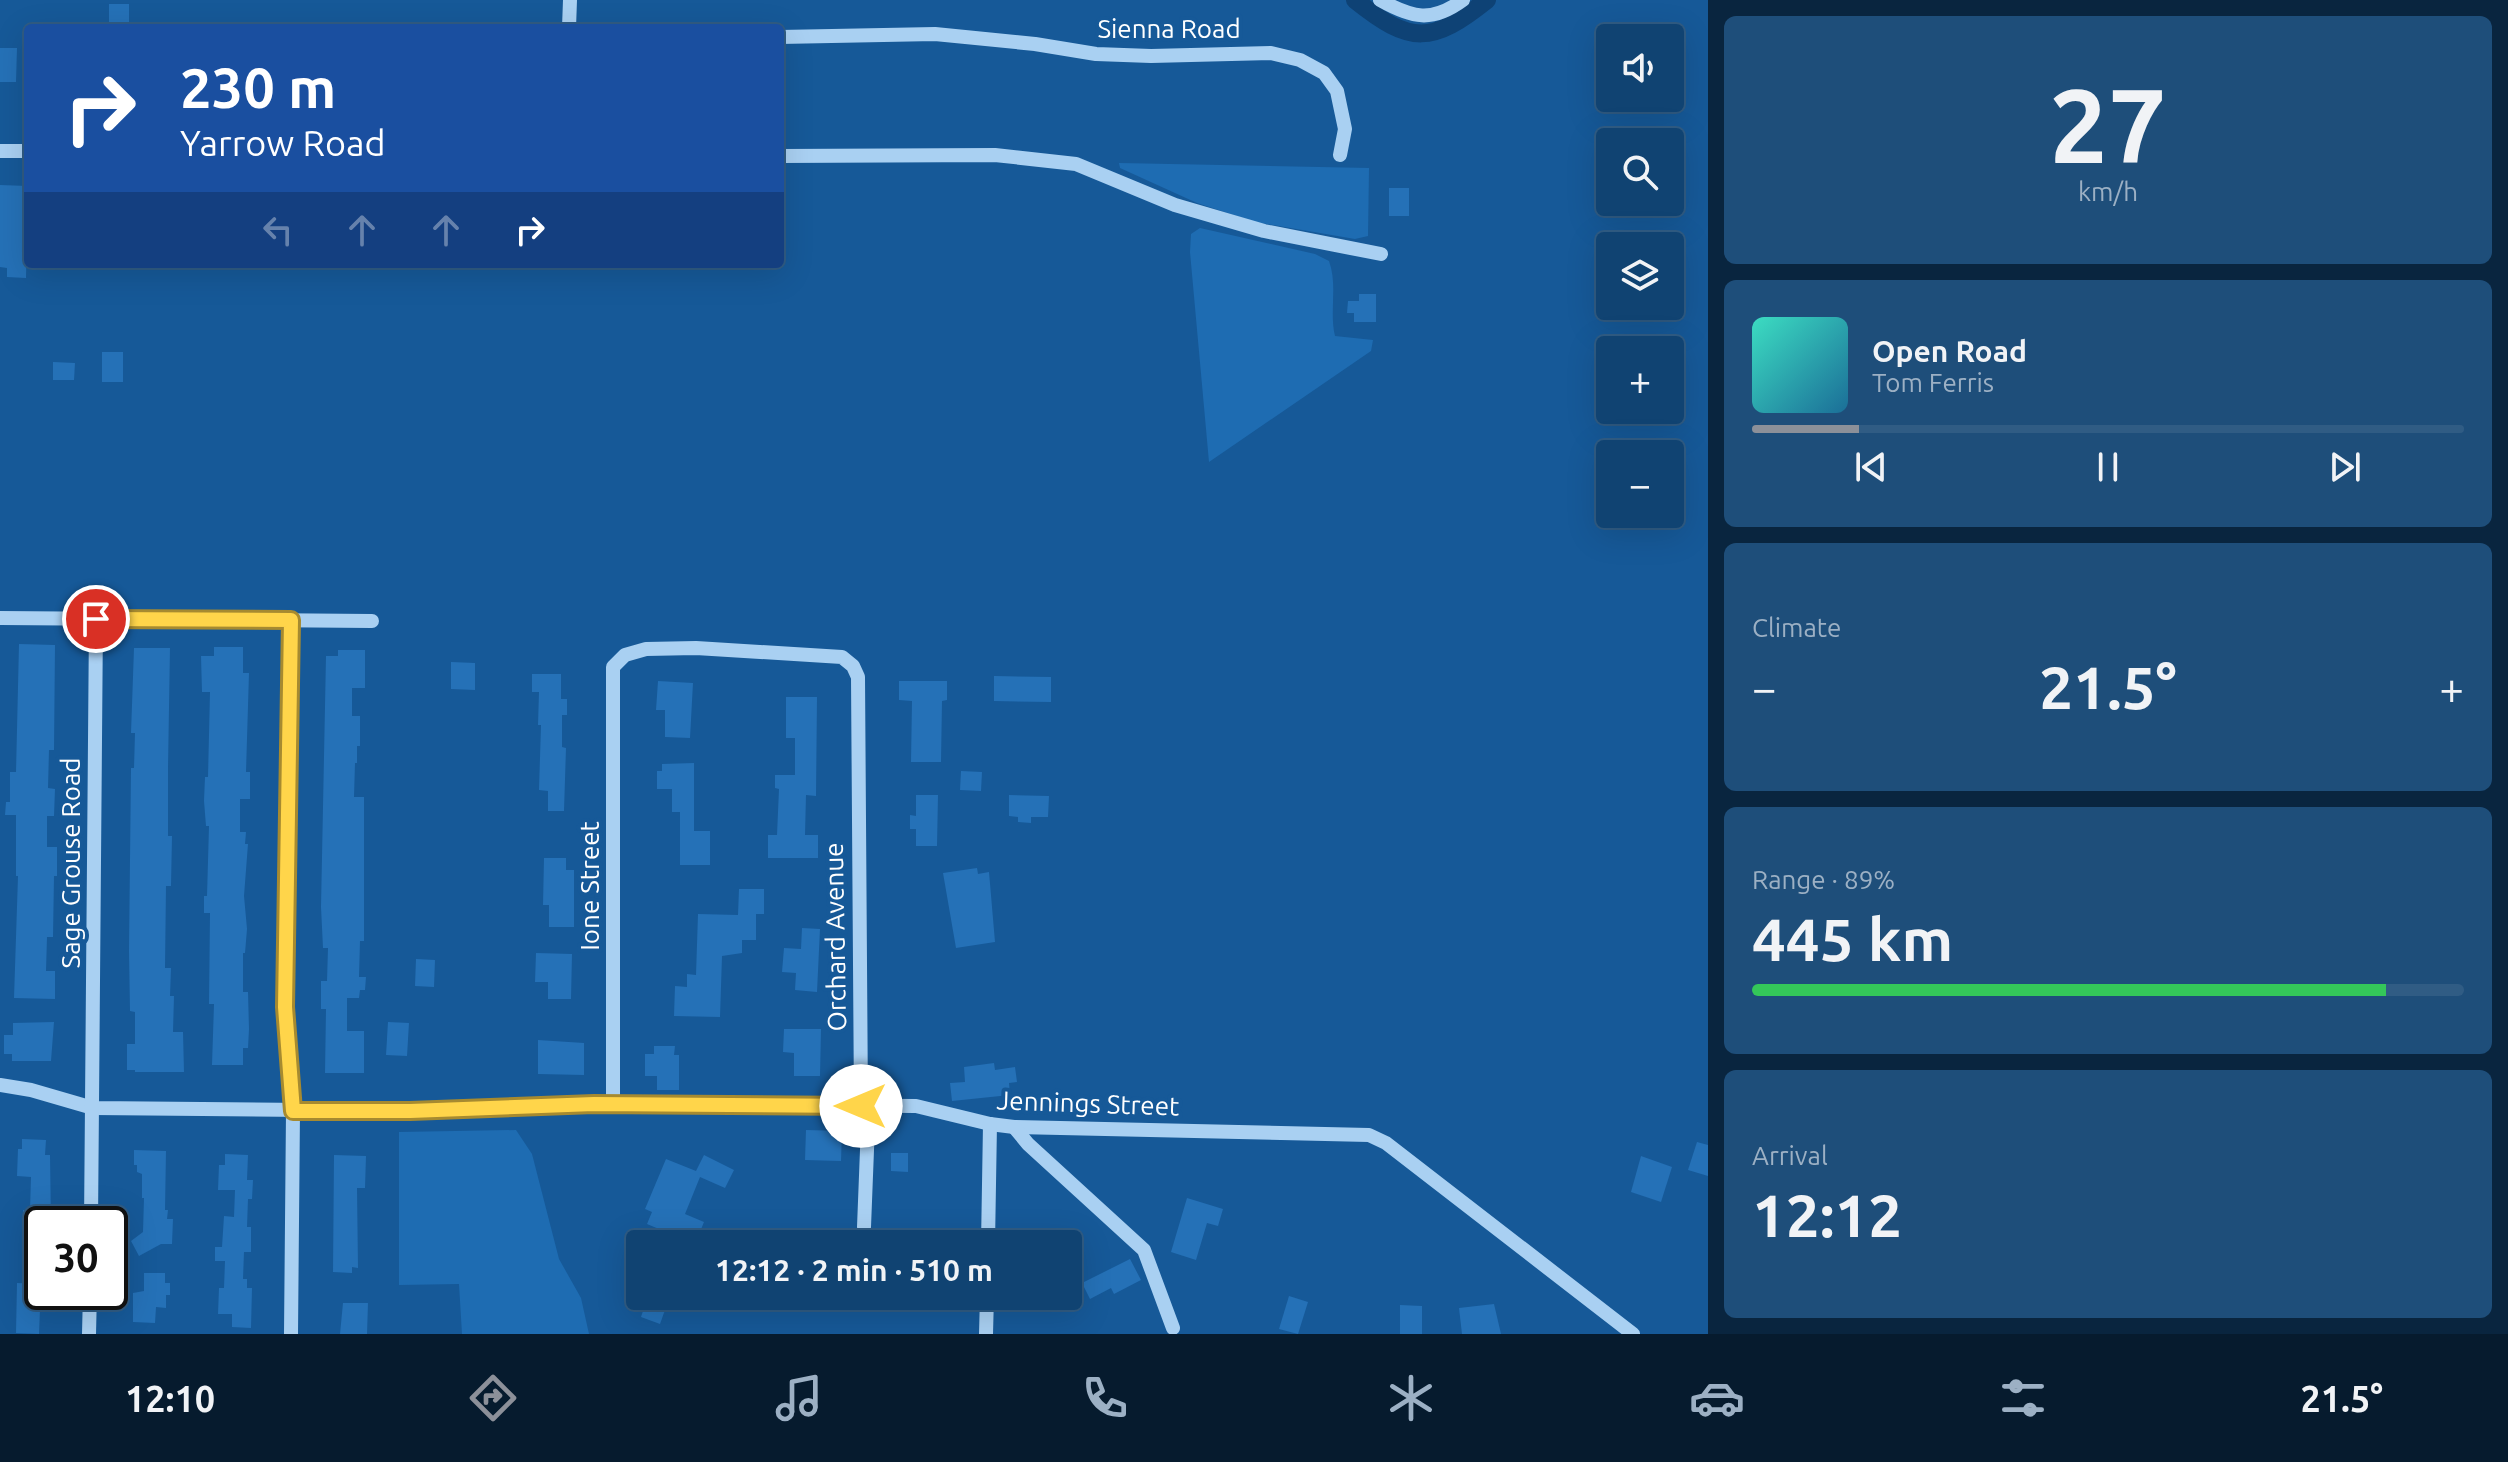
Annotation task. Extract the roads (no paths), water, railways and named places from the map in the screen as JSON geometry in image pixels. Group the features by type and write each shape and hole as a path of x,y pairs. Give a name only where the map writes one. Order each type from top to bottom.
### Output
{"street":[{"path":"569,24 570,0"},
{"path":"1380,0 1401,12 1431,16 1463,0"},
{"name":"Sienna Road","path":"784,37 935,34 1035,44 1096,54 1271,53 1300,60 1324,73 1337,91 1345,129 1340,155"},
{"path":"0,151 24,151"},
{"path":"784,156 995,155 1076,164 1175,205 1249,227 1381,254"},
{"path":"0,618 372,621"},
{"name":"Sage Grouse Road","path":"91,1206 96,619"},
{"path":"291,620 285,1007 293,1111 291,1334"},
{"name":"Ione Street","path":"613,1104 613,667 620,658 646,649 696,648 837,655"},
{"name":"Orchard Avenue","path":"837,655 851,664 858,677 861,1106 868,1124 864,1227"},
{"name":"Jennings Street","path":"0,1085 31,1090 93,1108 410,1111 613,1104 916,1106 1014,1127 1375,1137 1633,1334"},
{"path":"988,1230 990,1124"},
{"path":"1014,1127 1028,1144 1144,1250 1173,1328"},
{"path":"89,1334 90,1310"},
{"path":"986,1334 987,1310"}],"waterway":[{"path":"1355,0 1392,25 1421,33 1451,25 1487,0"}]}
